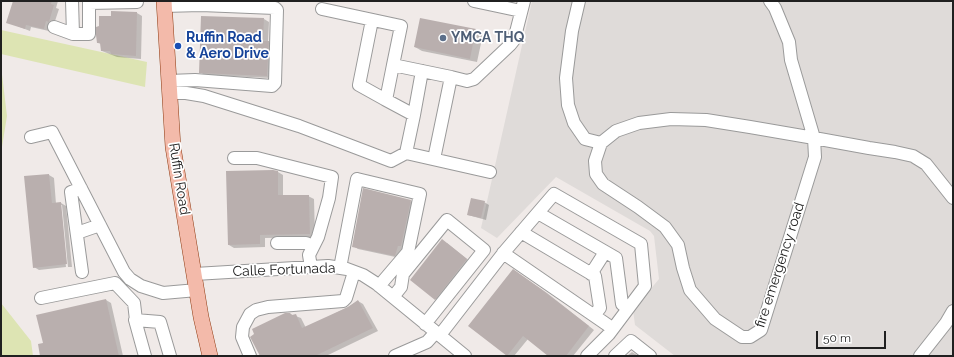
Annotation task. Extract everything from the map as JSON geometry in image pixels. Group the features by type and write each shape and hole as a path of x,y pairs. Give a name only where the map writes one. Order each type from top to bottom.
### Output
{"main road":[{"name":"Ruffin Road","path":"164,4 174,147 194,274 210,356"}],"street":[{"path":"72,1 72,34"},
{"path":"579,1 572,31 566,78 568,105 574,123 585,138 601,143 616,132 639,123 671,119 706,120 913,156 926,164 953,198"},
{"name":"fire emergency road","path":"601,143 595,161 596,174 603,184 665,227 678,245 690,290 715,319 742,337 750,337 761,330 815,157 814,138 791,60 788,42 775,8 770,1"},
{"path":"54,27 72,34 89,34 89,2 137,2"},
{"path":"393,65 468,81 474,79 514,40 522,6 481,2"},
{"path":"164,4 275,8 277,10 275,83 272,86 194,80 170,87"},
{"path":"322,9 401,26 386,100"},
{"path":"372,20 359,86 414,115"},
{"path":"406,153 422,71"},
{"path":"434,160 450,77"},
{"path":"170,87 186,93 204,96 299,126 391,161 406,153 490,172"},
{"path":"31,137 52,132 124,272 135,283 152,291 163,293 197,290"},
{"path":"234,158 257,158 332,177 329,198 309,255 311,267"},
{"path":"340,268 358,179 420,194 408,252 380,286"},
{"path":"81,188 71,192 82,272"},
{"path":"395,356 427,342 438,334 503,253 554,194 641,244 645,286 612,328 587,356"},
{"path":"538,213 616,258 622,304 627,308"},
{"path":"393,297 401,287 403,274 447,220 484,250 425,324"},
{"path":"77,233 100,225"},
{"path":"521,232 595,276 600,308 594,315"},
{"path":"277,243 306,243 313,246"},
{"path":"591,274 605,252"},
{"path":"503,253 612,328"},
{"name":"Calle Fortunada","path":"194,274 328,266 354,272 363,275 380,286 465,356"},
{"path":"250,356 242,337 243,327 250,314 256,310 268,307 343,301 346,298 354,272"},
{"path":"41,298 115,283 134,303 136,320 145,356"},
{"path":"920,356 946,324 953,311"},
{"path":"136,320 160,322 170,356"},
{"path":"615,356 631,340 650,356"}],"shaded area":[{"path":"532,1 948,1 953,4 953,356 675,356 635,325 633,310 659,279 654,236 650,231 556,177 497,238 481,228"}],"green space":[{"path":"1,30 147,62 145,87 1,54"},
{"path":"1,66 7,116 1,153"},
{"path":"1,303 31,341 33,356 1,356"}],"building":[{"path":"13,1 52,1 51,4 54,5 49,22 46,21 44,29 26,25 25,29 6,23"},
{"path":"111,11 137,12 136,56 111,54 110,51 101,51 100,43 97,43 96,27 99,26 99,16 111,16"},
{"path":"201,16 264,18 263,41 269,41 267,76 199,73"},
{"path":"420,18 476,29 470,59 414,47"},
{"path":"226,171 278,171 278,195 309,195 310,234 260,235 260,244 228,245"},
{"path":"49,174 52,203 61,202 67,264 33,268 24,176"},
{"path":"363,188 411,200 401,246 398,246 395,256 352,247"},
{"path":"471,198 485,201 481,218 467,215"},
{"path":"442,239 467,259 435,300 410,280"},
{"path":"513,269 589,326 566,356 548,356 523,336 507,356 468,326"},
{"path":"106,299 119,356 40,356 38,344 43,343 36,315"},
{"path":"358,300 373,328 315,356 260,356 250,337 254,334 252,329 285,313 290,313 292,315 296,314 302,328 348,307"}],"place":[{"name":"YMCA THQ","path":"443,38"},
{"name":"Ruffin Road & Aero Drive","path":"178,46"}]}
